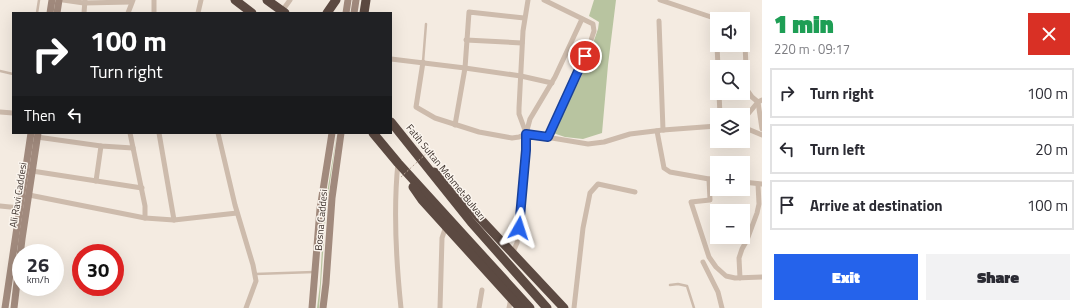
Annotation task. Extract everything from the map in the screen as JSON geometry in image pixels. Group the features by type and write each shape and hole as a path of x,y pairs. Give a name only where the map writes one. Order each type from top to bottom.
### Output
{"highway":[{"path":"235,0 251,12"},
{"path":"267,0 284,12"},
{"path":"328,12 337,0"},
{"path":"336,12 337,0"},
{"path":"364,12 366,0"},
{"name":"Fatih Sultan Mehmet Bulvarı","path":"392,123 471,222 547,308"},
{"path":"374,134 399,164 530,308"},
{"path":"399,164 422,200 520,308"},
{"path":"427,167 445,178 472,210 564,308"}],"main road":[{"path":"50,12 52,0"},
{"path":"57,12 59,0"},
{"path":"346,12 348,0"},
{"path":"354,12 356,0"},
{"name":"Ali Ravi Caddesi","path":"14,308 32,171 35,134"},
{"name":"Ali Ravi Caddesi","path":"5,308 20,208 35,134"},
{"path":"312,308 320,209 332,134"},
{"name":"Bosna Caddesi","path":"324,308 332,198 341,134"},
{"path":"0,306 5,308"}],"street":[{"path":"63,0 132,1 128,12"},
{"path":"154,0 154,12"},
{"path":"198,12 201,0"},
{"path":"284,12 290,0"},
{"path":"526,134 519,108 524,18 528,0"},
{"path":"544,0 593,24 594,31 579,70 548,137"},
{"path":"660,0 710,17"},
{"path":"84,12 85,1"},
{"path":"455,125 465,68 469,12 524,18"},
{"path":"512,252 517,243 526,150 526,134 530,119 552,83 582,19"},
{"path":"659,21 660,130 664,168 670,172 709,179 710,200 691,202 709,257 716,267 726,276 735,278 762,277"},
{"path":"466,40 522,43"},
{"path":"745,52 747,90 752,97 760,101"},
{"path":"392,58 520,76 552,83"},
{"path":"423,62 416,107 435,118 479,132 506,138 519,137 526,134 588,144 604,142 630,134 710,126"},
{"path":"750,112 760,101"},
{"path":"760,101 762,129"},
{"path":"0,112 12,114"},
{"path":"750,130 762,135"},
{"path":"35,134 101,146 133,148"},
{"path":"130,134 142,188 145,218"},
{"path":"159,134 174,220"},
{"path":"218,134 237,213 255,274 256,281 248,307"},
{"path":"96,181 101,146"},
{"path":"399,164 396,178 395,226 401,308"},
{"path":"32,171 142,188"},
{"path":"740,278 738,258 747,240 760,204 760,184 750,183"},
{"path":"574,308 583,228 590,193 598,184 635,192"},
{"path":"29,195 145,218 174,220 237,213"},
{"path":"0,206 20,208"},
{"path":"440,308 442,238 446,226"},
{"path":"703,262 718,292 722,308"},
{"path":"479,308 482,290"},
{"path":"509,308 511,298"}],"lane":[{"path":"37,12 39,0"},
{"path":"423,62 426,24"},
{"path":"0,71 12,74"},
{"path":"255,274 315,272"},
{"path":"670,285 678,284 687,286 694,308"}],"path":[{"path":"401,177 428,152 444,169"}],"green space":[{"path":"594,0 616,0 602,133 583,139 565,137 553,133 582,75 598,29 599,22 589,16"},
{"path":"337,134 326,210 319,308 317,308 320,284 324,211"}],"route":[{"path":"519,228 526,134 548,137 585,56"}]}
